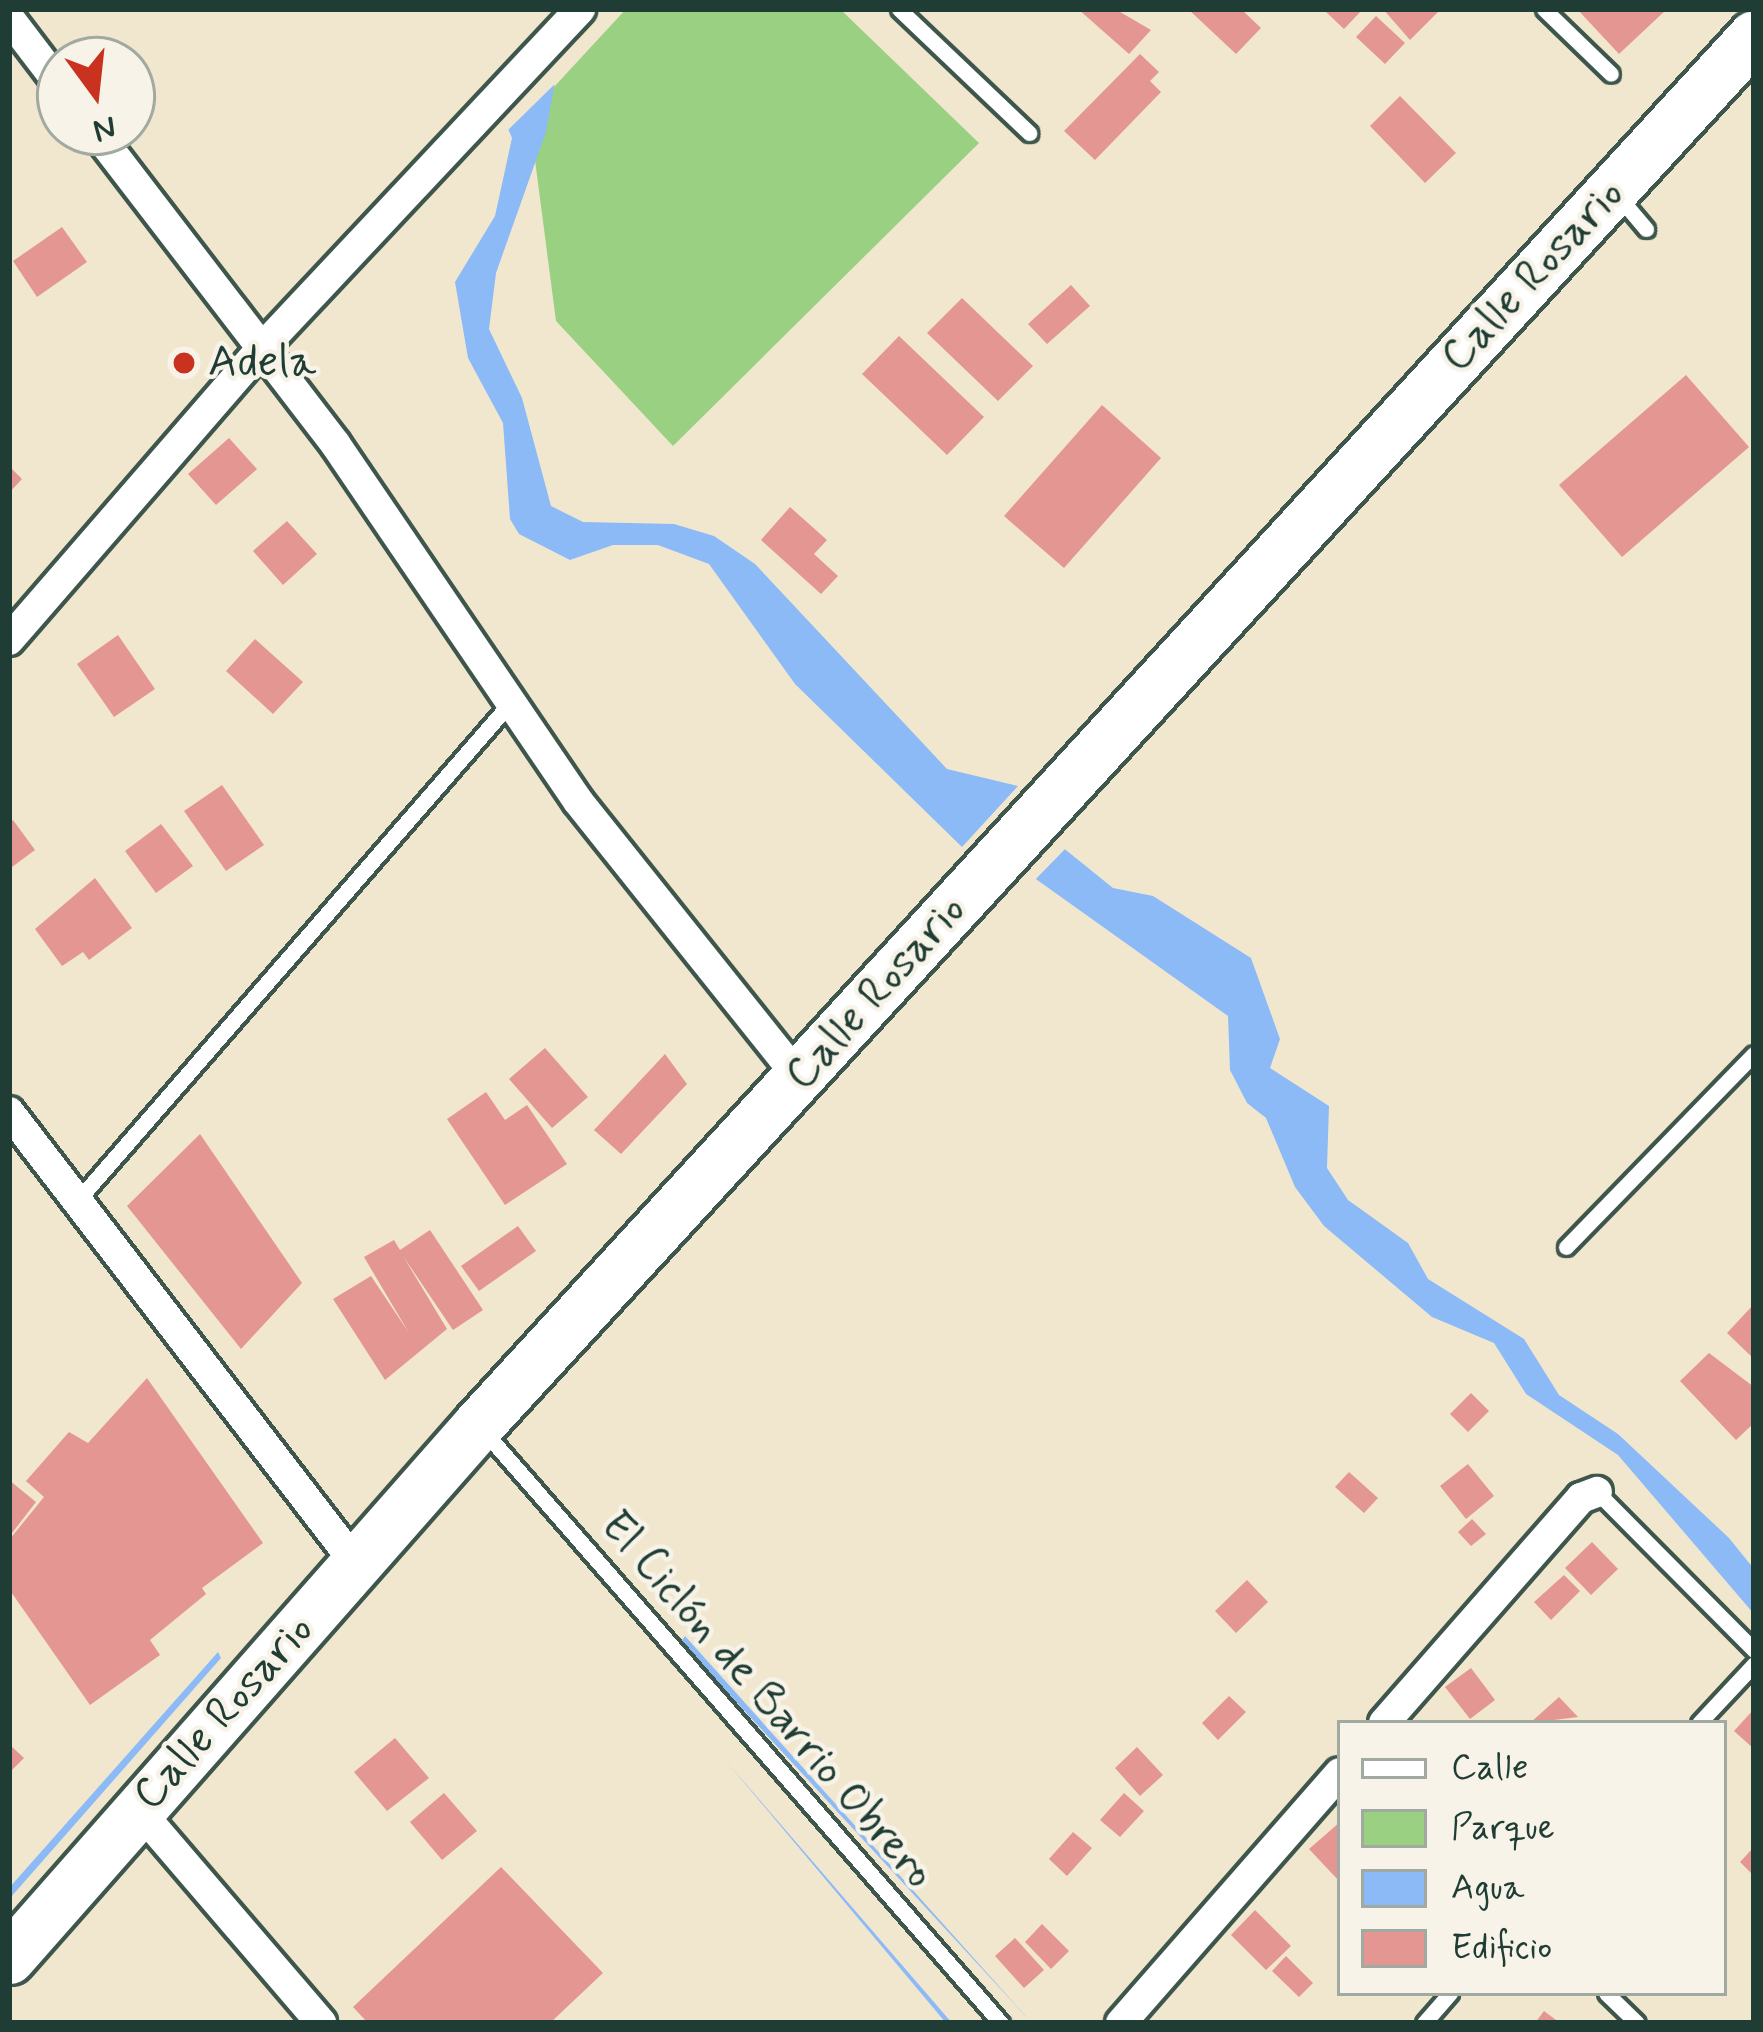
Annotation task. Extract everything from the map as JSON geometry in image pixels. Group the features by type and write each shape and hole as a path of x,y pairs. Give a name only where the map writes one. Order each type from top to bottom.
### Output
{"main road":[{"name":"Calle Rosario","path":"9,1958 478,1425 1754,36"}],"street":[{"path":"9,640 262,348 579,11"},
{"path":"9,18 36,53"},
{"path":"114,156 262,348 578,801 799,1078"},
{"path":"9,1112 357,1565"},
{"path":"1387,1720 1581,1498 1597,1492"},
{"path":"1121,2023 1337,1776"},
{"path":"137,1808 321,2023"}],"lane":[{"path":"899,9 1029,134"},
{"path":"1544,9 1611,74"},
{"path":"1613,190 1646,230"},
{"path":"77,1201 511,702"},
{"path":"1566,1247 1754,1054"},
{"name":"El Ciclón de Barrio Obrero","path":"478,1425 1001,2023"},
{"path":"1597,1492 1754,1650"},
{"path":"1702,1720 1754,1664"},
{"path":"1424,2023 1447,1996"},
{"path":"1609,1996 1637,2023"}],"green space":[{"path":"626,9 840,9 979,143 673,446 556,321 529,114"}],"water":[{"path":"556,76 546,132 496,273 489,329 522,398 551,506 583,522 674,524 714,536 755,564 947,769 1018,786 962,847 795,684 709,564 658,545 613,545 570,560 519,534 510,519 503,423 468,358 455,282 495,216 512,138 506,124"},
{"path":"1056,842 1113,888 1153,896 1251,958 1280,1039 1270,1068 1329,1106 1327,1168 1348,1200 1408,1243 1428,1279 1524,1339 1559,1395 1618,1434 1729,1538 1754,1569 1754,1614 1618,1455 1526,1394 1494,1343 1432,1317 1324,1226 1295,1187 1266,1118 1247,1103 1230,1070 1228,1016 1026,872"},
{"path":"685,1636 1032,2023 681,1642"},
{"path":"218,1652 221,1658 11,1897 9,1888"},
{"path":"726,1761 952,2023 946,2023"}],"pier":[{"path":"554,61 562,77 504,134 501,120"},
{"path":"1058,836 1068,846 1030,885 1020,872"}],"building":[{"path":"1078,9 1115,9 1151,30 1129,54"},
{"path":"1188,9 1241,9 1261,28 1236,54"},
{"path":"1329,9 1363,9 1344,29 1326,12"},
{"path":"1383,9 1441,9 1410,40"},
{"path":"1577,9 1667,9 1619,54"},
{"path":"1376,16 1405,43 1385,64 1356,37"},
{"path":"1140,54 1159,72 1150,81 1161,92 1095,160 1064,131"},
{"path":"1400,96 1456,153 1425,183 1370,126"},
{"path":"62,227 87,262 37,297 13,261"},
{"path":"1071,285 1090,306 1047,344 1028,324"},
{"path":"962,298 1033,366 998,401 927,333"},
{"path":"899,336 984,417 947,455 862,374"},
{"path":"1686,375 1749,447 1622,557 1559,485"},
{"path":"1102,405 1161,458 1064,568 1004,516"},
{"path":"229,438 257,469 216,505 188,474"},
{"path":"9,466 22,479 9,493"},
{"path":"790,507 827,540 814,554 838,576 821,594 761,540"},
{"path":"287,521 317,554 283,585 253,551"},
{"path":"118,635 155,689 114,717 77,664"},
{"path":"255,639 303,682 273,714 226,671"},
{"path":"222,785 264,845 226,871 184,811"},
{"path":"13,820 35,850 12,867 9,823"},
{"path":"161,824 193,866 156,893 125,851"},
{"path":"95,878 132,928 89,960 83,952 62,966 35,929"},
{"path":"545,1048 588,1097 552,1128 509,1079"},
{"path":"665,1054 687,1084 621,1154 594,1130"},
{"path":"486,1092 505,1120 527,1105 567,1164 505,1205 447,1119"},
{"path":"200,1134 302,1283 241,1349 127,1206"},
{"path":"518,1226 536,1251 479,1291 461,1266"},
{"path":"430,1230 483,1310 453,1330 403,1256 447,1329 385,1380 333,1299 371,1276 409,1333 364,1257 394,1240 400,1250"},
{"path":"1754,1304 1754,1359 1727,1333"},
{"path":"1709,1353 1754,1387 1754,1423 1736,1440 1680,1381"},
{"path":"147,1378 263,1543 202,1588 206,1594 150,1640 160,1655 90,1705 9,1589 9,1540 44,1497 26,1481 69,1432 88,1443"},
{"path":"1471,1393 1489,1411 1468,1432 1450,1414"},
{"path":"1468,1464 1494,1496 1466,1519 1440,1486"},
{"path":"1349,1472 1378,1498 1364,1513 1335,1487"},
{"path":"9,1480 36,1502 9,1537"},
{"path":"1472,1519 1486,1534 1471,1546 1458,1532"},
{"path":"1592,1542 1618,1569 1591,1595 1565,1568"},
{"path":"1564,1575 1580,1591 1551,1620 1534,1602"},
{"path":"1247,1580 1268,1602 1236,1633 1215,1611"},
{"path":"1471,1668 1495,1700 1470,1719 1445,1687"},
{"path":"1229,1696 1246,1712 1218,1740 1202,1723"},
{"path":"1559,1697 1578,1717 1554,1720 1533,1720"},
{"path":"1754,1709 1754,1749 1734,1731"},
{"path":"395,1738 429,1778 387,1811 354,1772"},
{"path":"9,1744 24,1758 9,1773"},
{"path":"1137,1747 1163,1775 1140,1796 1115,1768"},
{"path":"444,1793 477,1831 442,1860 410,1822"},
{"path":"1124,1793 1144,1811 1120,1837 1100,1820"},
{"path":"1337,1825 1337,1879 1309,1849"},
{"path":"1073,1832 1092,1848 1067,1876 1049,1859"},
{"path":"1754,1847 1754,1876 1740,1862"},
{"path":"501,1867 603,1973 550,2023 368,2023 353,2007"},
{"path":"1255,1910 1291,1946 1266,1970 1231,1935"},
{"path":"1042,1924 1069,1951 1051,1969 1025,1942"},
{"path":"1015,1938 1044,1970 1024,1988 995,1956"},
{"path":"1286,1956 1313,1983 1299,1997 1272,1971"},
{"path":"1544,2011 1560,2023 1535,2023"}],"place":[{"name":"Adela","path":"184,363"}]}
